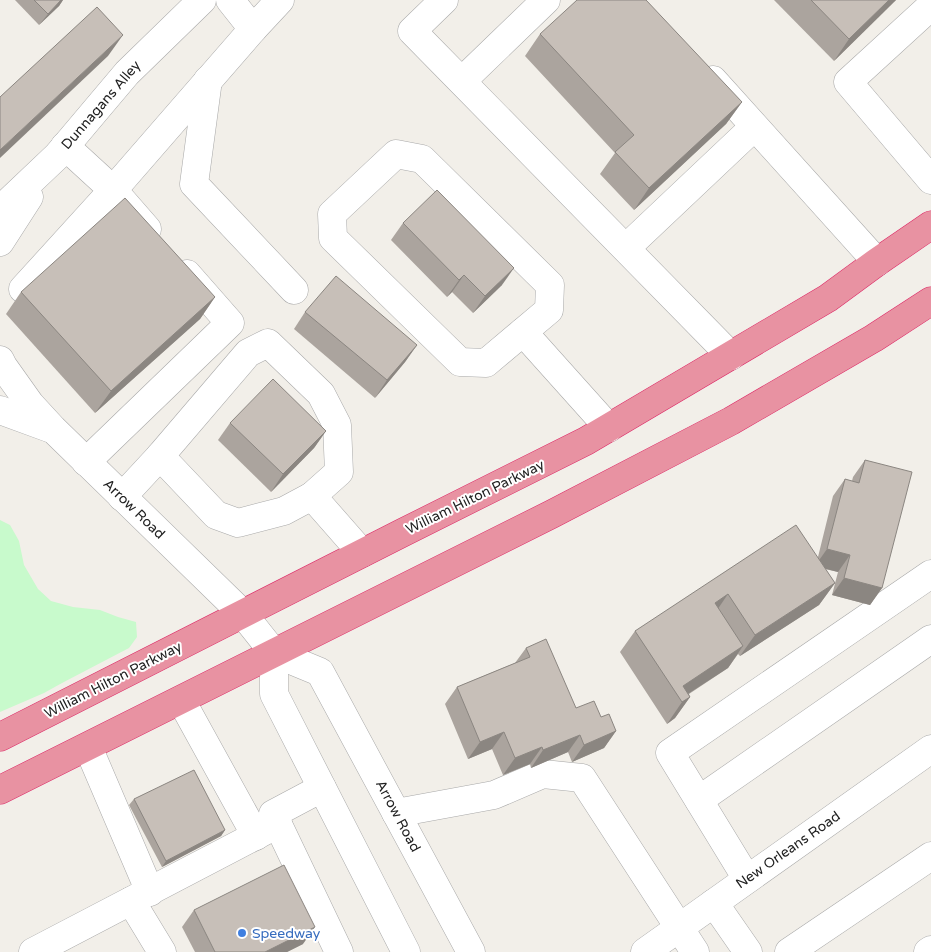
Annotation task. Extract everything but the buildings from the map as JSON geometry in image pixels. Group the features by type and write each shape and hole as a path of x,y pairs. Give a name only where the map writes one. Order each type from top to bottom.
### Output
{"highway":[{"name":"William Hilton Parkway","path":"0,737 586,441 828,298 931,225"},
{"path":"0,790 552,514 731,421 874,338 931,301"}],"street":[{"name":"Dunnagans Alley","path":"0,210 61,151 127,73 202,0"},
{"path":"230,0 252,28"},
{"path":"23,289 114,190 252,28 280,0"},
{"path":"444,0 412,31 731,356"},
{"path":"462,81 546,0"},
{"path":"931,6 848,82 931,180"},
{"path":"695,60 877,262"},
{"path":"208,80 194,184 294,290"},
{"path":"626,248 754,127"},
{"path":"0,242 61,151 114,190 230,323 86,462"},
{"path":"396,154 422,159 550,285 549,310 523,332 486,364 460,362 333,238 332,214 396,154"},
{"path":"523,332 609,428"},
{"path":"122,497 160,456 248,353 268,343 322,394 336,425 338,472 312,496 284,511 238,523 216,515 160,456"},
{"name":"Arrow Road","path":"0,360 30,404 53,429 243,614 274,653 320,672 471,952"},
{"path":"0,410 53,429"},
{"path":"312,496 362,553"},
{"path":"747,879 670,753 931,574"},
{"path":"699,800 931,639"},
{"path":"274,653 274,694 322,788 395,949"},
{"path":"180,700 267,830 339,952"},
{"path":"88,747 140,896 162,952"},
{"name":"New Orleans Road","path":"645,952 931,749"},
{"path":"396,813 494,795 543,774 582,778 695,952"},
{"path":"33,952 77,942 140,896 267,830 273,814 322,788"},
{"path":"789,952 931,856"},
{"path":"714,903 748,952"}],"green space":[{"path":"0,520 10,525 19,541 24,565 38,589 51,601 73,607 100,610 136,622 137,637 129,648 44,693 0,712"}],"place":[{"name":"Speedway","path":"242,933"}]}
